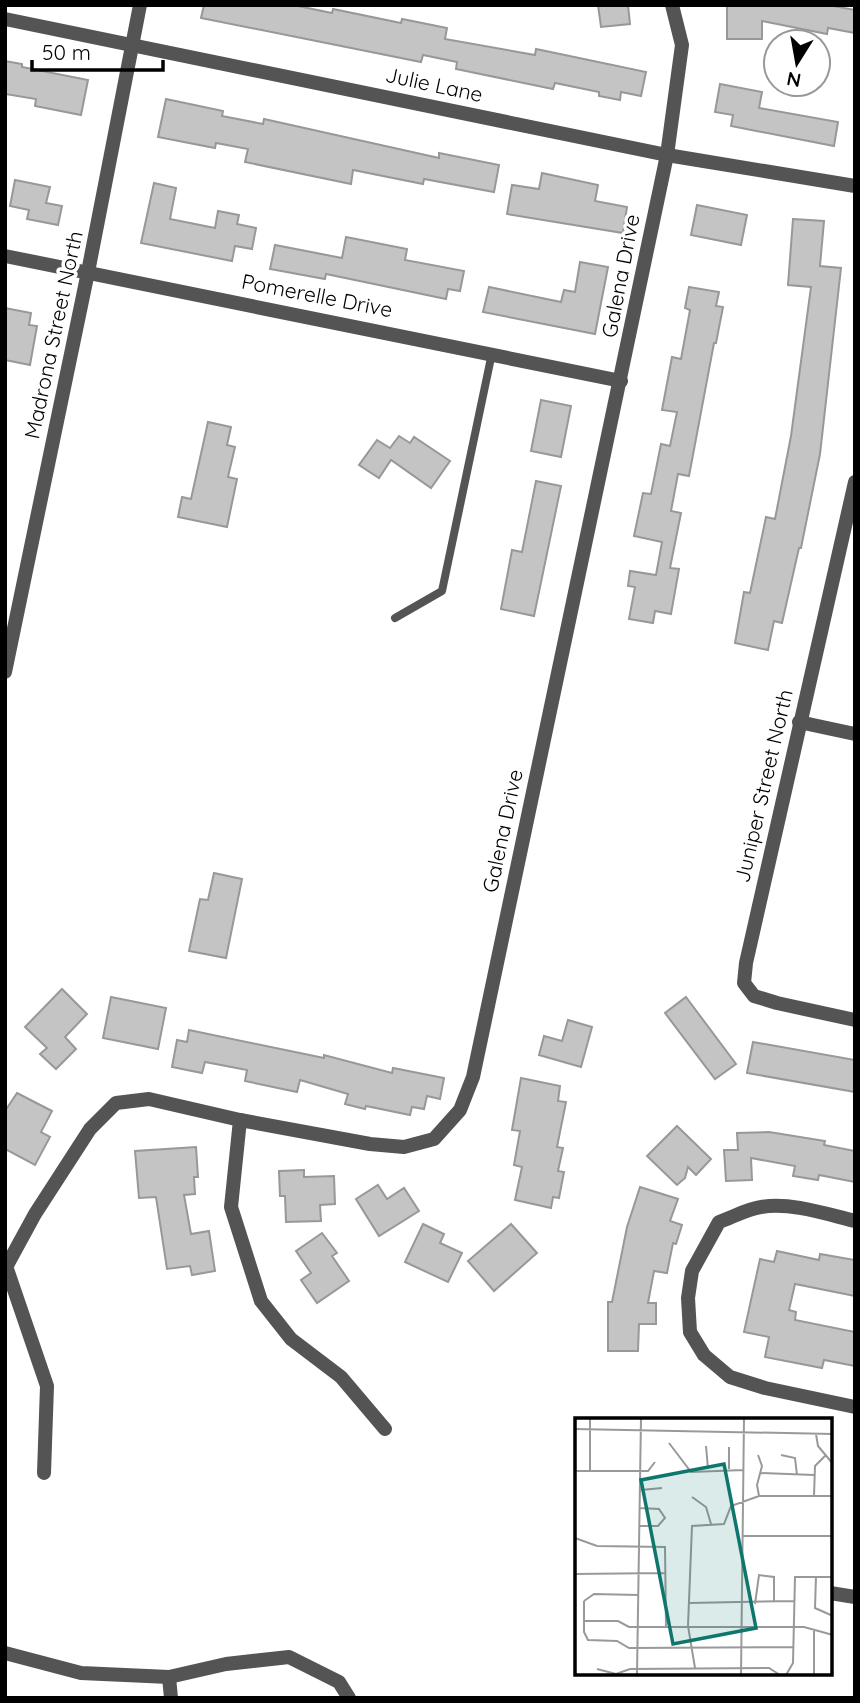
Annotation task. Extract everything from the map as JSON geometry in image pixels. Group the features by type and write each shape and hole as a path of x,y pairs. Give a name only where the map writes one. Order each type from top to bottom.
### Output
{"street":[{"name":"Madrona Street North","path":"5,672 140,5"},
{"name":"Galena Drive","path":"6,1269 35,1214 90,1129 116,1103 149,1099 240,1120 370,1144 404,1147 434,1139 460,1110 474,1077 667,155 682,45 672,5"},
{"name":"Julie Lane","path":"5,19 667,155 855,186"},
{"name":"Pomerelle Drive","path":"5,256 621,381"},
{"name":"Juniper Street North","path":"855,482 799,722 746,963 744,984 754,996 855,1020"},
{"path":"799,722 855,734"},
{"path":"240,1120 231,1207 261,1301 291,1339 341,1377 385,1429"},
{"path":"855,1221 774,1205 758,1207 719,1222 692,1271 688,1298 690,1332 704,1355 730,1377 765,1388 855,1407"},
{"path":"6,1269 47,1385 44,1472"},
{"path":"832,1593 855,1597"},
{"path":"5,1653 81,1673 169,1676 226,1664 289,1657 339,1682 349,1698"},
{"path":"169,1676 171,1698"}],"lane":[{"path":"395,618 442,591 492,353"}],"building":[{"path":"204,5 293,5 332,13 333,9 401,23 402,19 447,28 445,39 535,55 536,49 646,72 641,96 621,92 620,100 599,96 599,92 555,83 553,89 456,69 457,62 423,55 421,62 201,18"},
{"path":"598,5 628,5 630,24 601,27"},
{"path":"727,5 828,5 855,10 855,33 832,28 797,28 762,21 762,39 727,39"},
{"path":"5,61 88,80 81,115 35,106 36,99 5,94"},
{"path":"720,84 762,92 759,108 838,122 834,146 731,126 733,115 715,112"},
{"path":"166,99 223,111 222,116 263,124 264,119 439,158 439,153 499,165 494,192 424,179 423,184 353,170 351,184 245,162 248,149 216,143 215,148 158,137"},
{"path":"542,173 598,185 595,201 627,207 623,233 507,214 512,185 539,189"},
{"path":"15,180 50,187 46,203 62,206 58,225 27,219 29,210 10,206"},
{"path":"154,183 176,188 170,219 215,228 218,211 239,215 237,224 256,228 252,249 235,246 232,261 141,243"},
{"path":"697,205 747,215 741,245 691,235"},
{"path":"793,219 824,221 820,266 841,268 820,454 782,623 774,621 768,650 735,643 744,592 750,593 766,517 775,519 791,436 811,287 788,285"},
{"path":"346,237 407,249 405,260 464,271 460,291 448,289 446,299 326,274 325,279 270,269 275,245 342,258"},
{"path":"580,262 608,267 595,334 483,312 489,287 561,302 564,290 575,292"},
{"path":"689,287 719,292 716,306 723,307 689,476 678,474 671,511 681,513 670,568 679,569 671,614 655,611 653,623 629,619 635,587 628,586 630,571 656,575 662,542 634,536 643,493 651,494 661,444 670,446 677,412 662,410 672,357 681,359 690,310 685,308"},
{"path":"5,308 31,313 29,325 37,326 30,365 5,360"},
{"path":"541,400 571,406 561,457 531,451"},
{"path":"208,422 231,427 227,445 235,447 228,477 237,479 227,527 178,517 182,497 191,499"},
{"path":"399,436 410,443 414,437 450,461 431,488 391,460 379,478 359,465 377,440 390,448"},
{"path":"536,481 561,486 534,616 501,609 512,550 522,552"},
{"path":"214,873 242,879 226,958 189,951 200,899 208,900"},
{"path":"62,989 87,1014 65,1037 76,1049 56,1069 40,1054 47,1048 25,1027"},
{"path":"111,997 166,1008 158,1049 103,1038"},
{"path":"686,997 736,1064 715,1079 665,1013"},
{"path":"568,1020 592,1027 581,1067 539,1055 544,1036 562,1041"},
{"path":"189,1030 324,1058 324,1055 392,1073 393,1068 444,1078 440,1099 427,1096 424,1109 412,1107 410,1115 345,1104 348,1094 300,1080 297,1092 245,1081 247,1070 205,1062 202,1073 172,1067 177,1040 187,1042"},
{"path":"753,1042 855,1060 855,1092 747,1073"},
{"path":"521,1078 560,1086 558,1101 566,1102 557,1147 563,1148 558,1171 564,1172 559,1198 553,1197 551,1208 515,1200 522,1167 514,1165 520,1131 512,1130"},
{"path":"17,1093 52,1111 41,1132 50,1137 35,1165 5,1149 5,1111"},
{"path":"677,1126 711,1159 696,1175 688,1167 685,1178 677,1185 647,1156"},
{"path":"769,1132 825,1141 824,1145 855,1151 855,1182 819,1175 818,1180 793,1176 795,1166 751,1158 752,1180 726,1181 724,1150 738,1150 737,1133"},
{"path":"196,1147 198,1177 194,1177 195,1194 184,1195 191,1234 209,1231 215,1271 192,1275 190,1266 167,1269 156,1197 139,1198 135,1151"},
{"path":"304,1170 304,1177 334,1176 335,1204 320,1205 321,1221 286,1222 285,1196 280,1196 279,1171"},
{"path":"378,1185 387,1199 404,1188 419,1211 379,1236 356,1199"},
{"path":"640,1187 678,1199 670,1221 682,1225 676,1244 673,1243 667,1273 654,1271 648,1303 656,1303 656,1324 639,1324 638,1351 608,1351 608,1302 612,1302 627,1227"},
{"path":"423,1224 444,1234 440,1243 462,1253 448,1282 405,1262"},
{"path":"511,1224 537,1253 494,1291 468,1261"},
{"path":"322,1233 337,1253 332,1256 349,1281 317,1303 301,1280 311,1273 296,1251"},
{"path":"777,1251 819,1260 820,1254 855,1260 855,1296 795,1284 789,1310 796,1312 795,1320 855,1332 855,1366 824,1360 822,1368 765,1357 769,1337 744,1332 760,1259 774,1262"}]}
